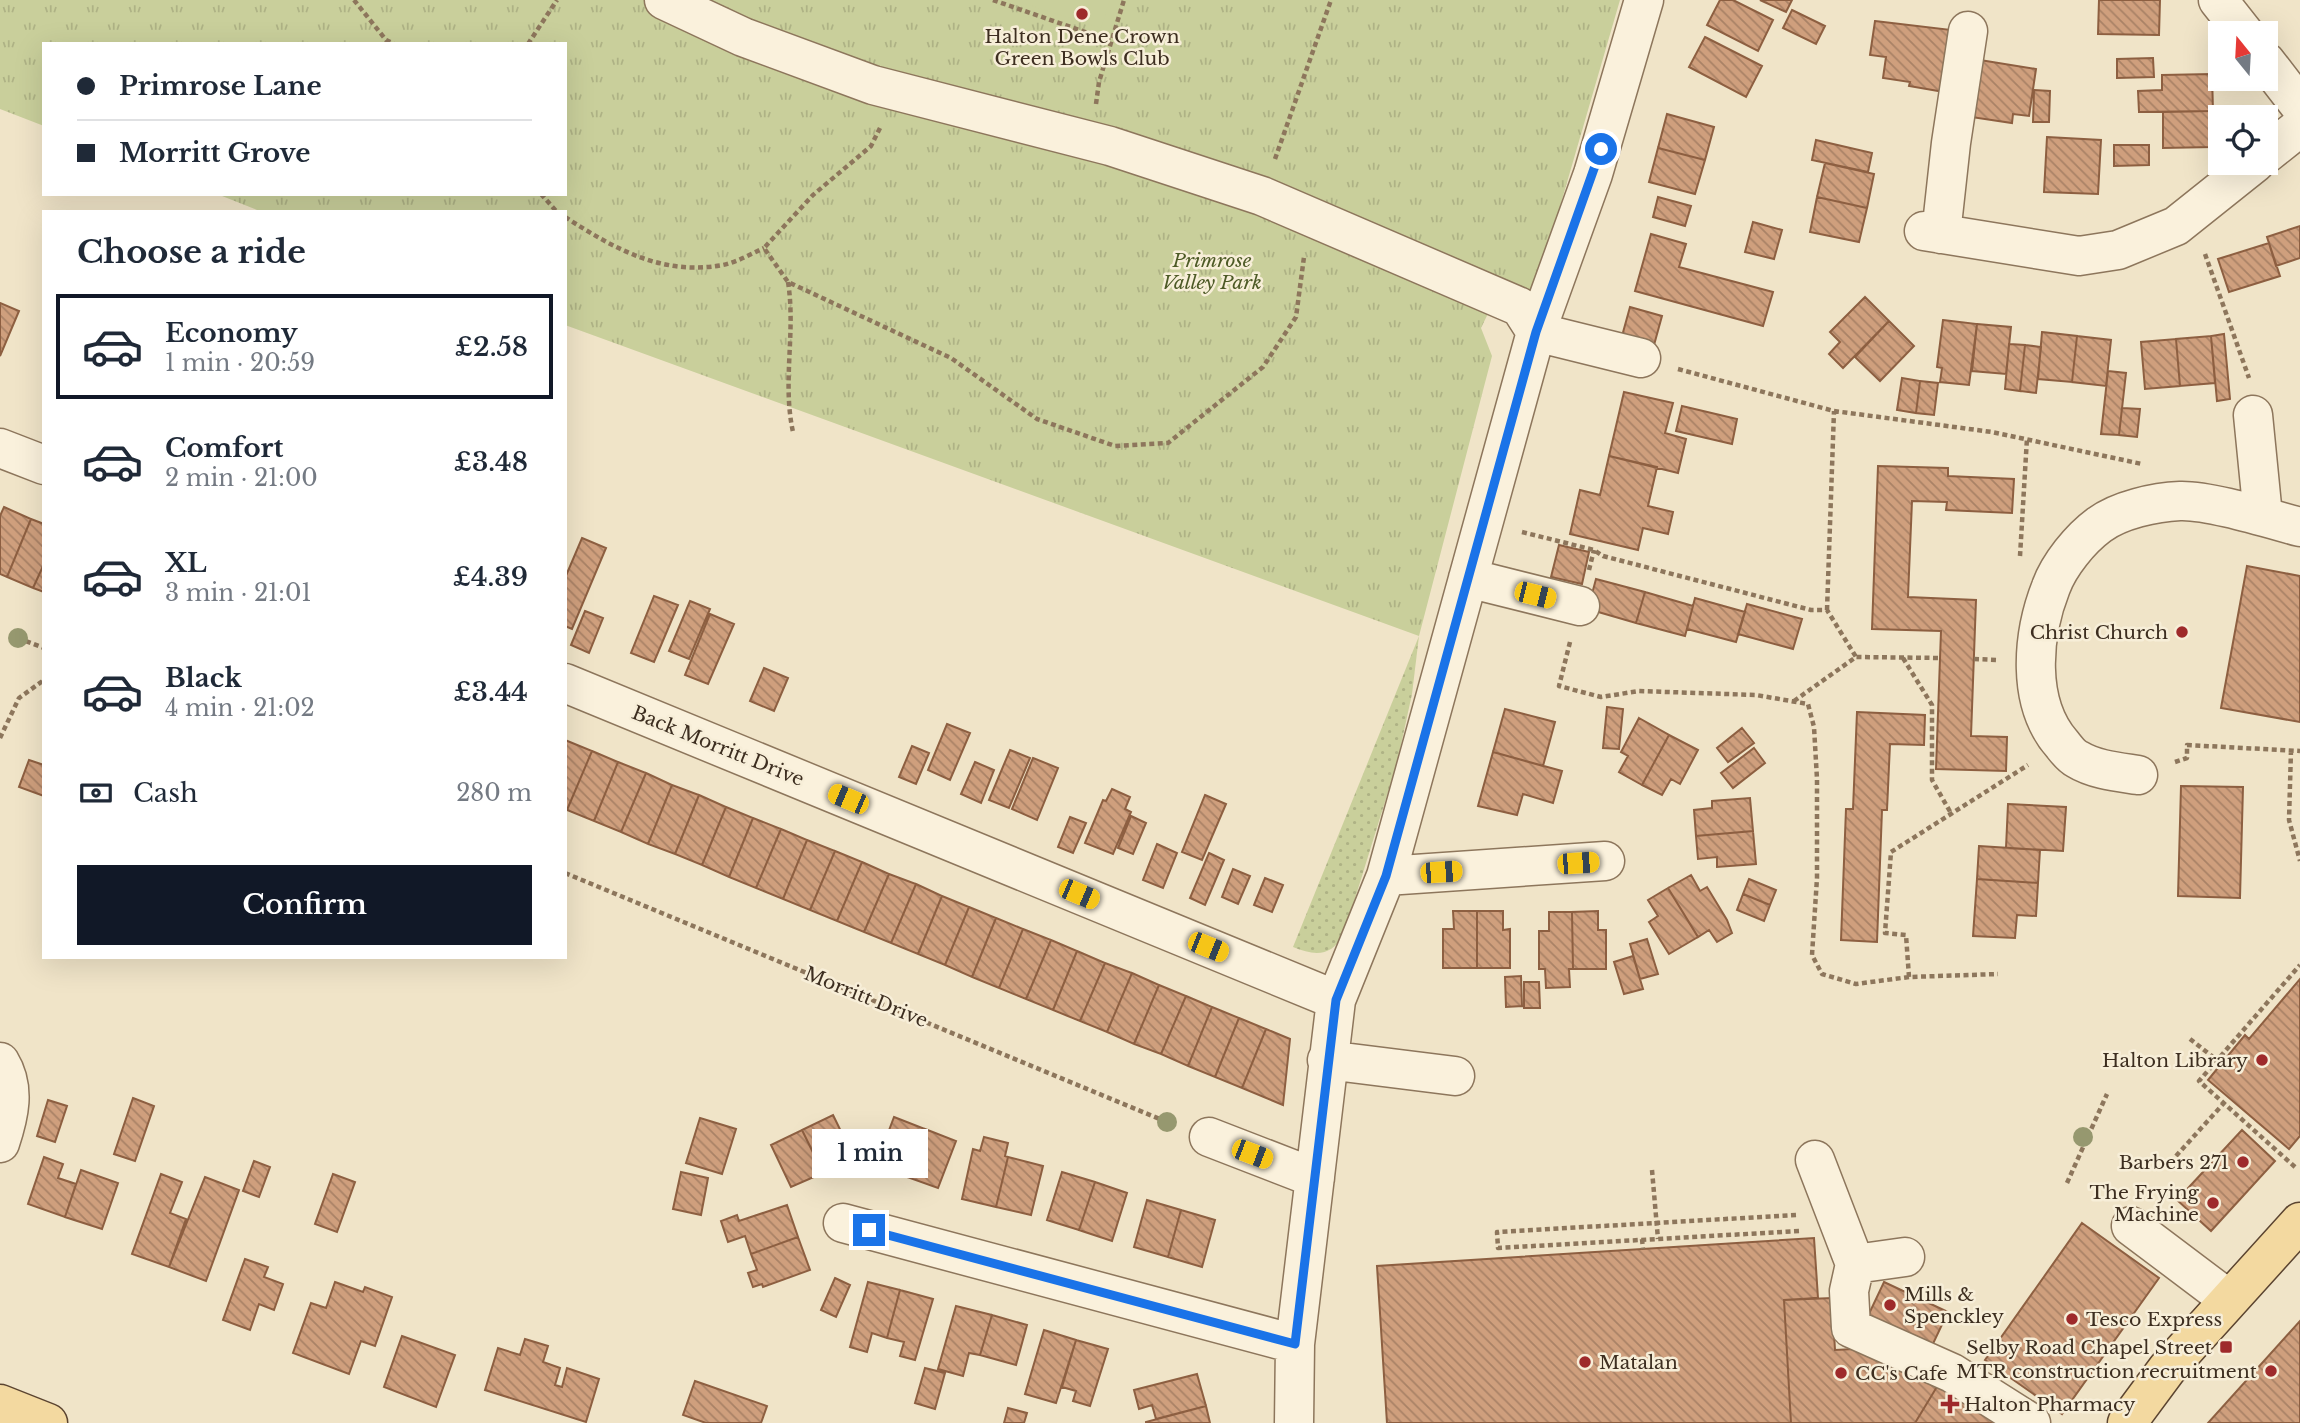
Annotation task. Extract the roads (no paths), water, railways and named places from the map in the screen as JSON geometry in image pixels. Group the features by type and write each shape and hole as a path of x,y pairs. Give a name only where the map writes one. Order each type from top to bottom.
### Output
{"main road":[{"path":"2127,1423 2167,1369 2300,1222"},
{"path":"0,1404 48,1423"}],"street":[{"path":"664,0 743,37 898,92 1092,142 1262,196 1520,307 1536,332 1640,359"},
{"path":"1294,1423 1295,1344 1336,1000 1386,876 1536,332 1593,174 1644,0"},
{"path":"2218,0 2235,21"},
{"path":"1968,31 1951,143 1933,232 2079,256 2118,250 2176,226 2240,175"},
{"path":"2278,78 2300,106"},
{"path":"2278,144 2300,127"},
{"path":"2253,415 2263,516"},
{"path":"0,448 42,465"},
{"path":"2138,775 2108,771 2075,759 2052,733 2038,699 2037,632 2051,585 2081,541 2101,523 2126,511 2181,501 2263,516 2300,527"},
{"path":"1468,578 1580,606"},
{"name":"Back Morritt Drive","path":"567,684 1336,1000"},
{"path":"1386,876 1605,861"},
{"path":"1327,1060 1455,1076"},
{"path":"0,1062 10,1093 9,1117 0,1143"},
{"path":"1209,1137 1315,1178"},
{"path":"1815,1160 1855,1264 1849,1291 1851,1328 1952,1373 2031,1423"},
{"path":"843,1223 1295,1344"},
{"path":"2131,1226 2228,1299"},
{"path":"1855,1264 1905,1257"},
{"path":"0,1412 20,1423"}],"place":[{"name":"Halton Dene Crown Green Bowls Club","path":"1082,14"},
{"name":"Christ Church","path":"2182,632"},
{"name":"Halton Library","path":"2262,1060"},
{"name":"Barbers 271","path":"2243,1162"},
{"name":"The Frying Machine","path":"2213,1203"},
{"name":"Mills & Spenckley","path":"1890,1305"},
{"name":"Tesco Express","path":"2072,1319"},
{"name":"Selby Road Chapel Street","path":"2226,1347"},
{"name":"Matalan","path":"1585,1362"},
{"name":"MTR construction recruitment","path":"2271,1371"},
{"name":"CC's Cafe","path":"1841,1373"},
{"name":"Halton Pharmacy","path":"1950,1404"}],"park label":[{"name":"Primrose Valley Park","path":"1212,271"}]}
